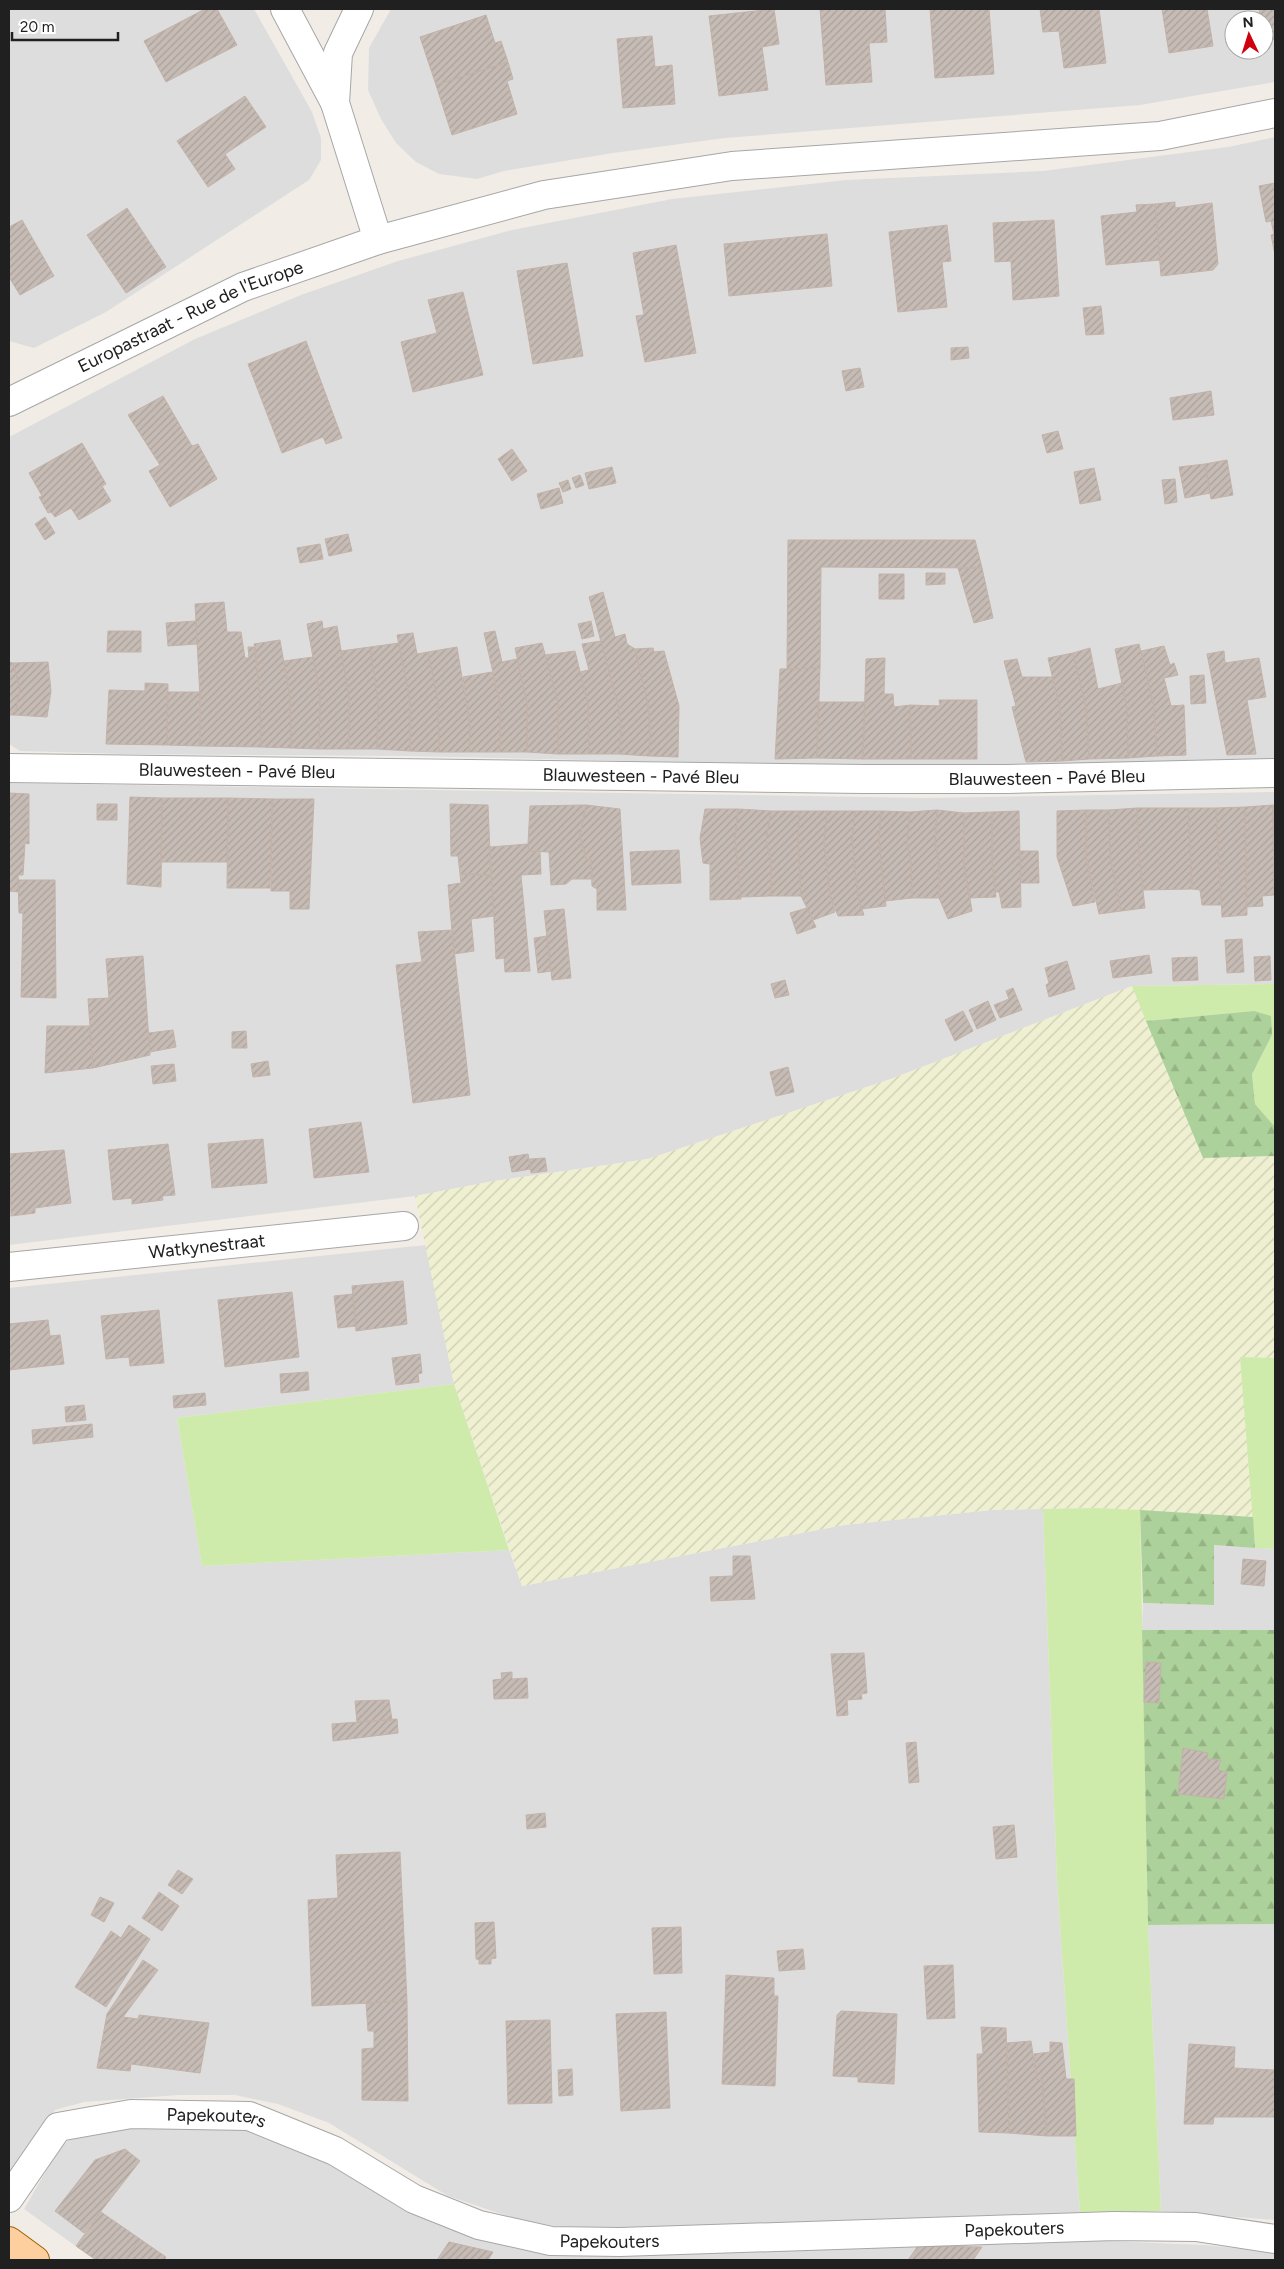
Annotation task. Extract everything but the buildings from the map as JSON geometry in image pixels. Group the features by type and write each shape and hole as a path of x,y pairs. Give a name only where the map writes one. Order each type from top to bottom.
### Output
{"main road":[{"path":"9,2241 35,2260"}],"street":[{"path":"285,9 335,103 378,240"},
{"path":"335,103 338,53 359,9"},
{"name":"Europastraat - Rue de l'Europe","path":"9,402 244,287 378,240 544,195 732,166 1160,136 1275,113"},
{"name":"Blauwesteen - Pavé Bleu","path":"9,768 855,779 1007,779 1275,773"},
{"name":"Watkynestraat","path":"9,1267 404,1226"},
{"name":"Papekouters","path":"9,2198 58,2127 131,2114 249,2116 335,2151 414,2199 479,2226 551,2241 620,2242 1114,2226 1196,2227 1275,2239"}],"shaded area":[{"path":"9,9 254,9 312,112 321,138 321,160 309,180 106,312 34,348 9,341"},
{"path":"391,9 1275,9 1275,82 1140,105 725,138 613,153 504,171 477,179 439,174 416,162 396,143 381,119 368,90 369,48"},
{"path":"1275,137 1275,759 1163,765 1017,767 403,756 124,754 20,751 9,744 9,437 195,339 301,295 398,261 512,230 672,199 846,180 1043,171 1228,147"},
{"path":"9,783 926,798 1275,792 1275,984 1132,986 891,1079 648,1159 494,1181 415,1196 9,1245"},
{"path":"426,1245 454,1384 177,1418 202,1566 509,1550 522,1586 844,1525 992,1510 1043,1509 1057,1880 1080,2214 610,2228 556,2226 516,2219 448,2196 329,2123 278,2104 235,2095 179,2095 84,2102 55,2110 9,2173 9,1288"},
{"path":"1213,1545 1275,1549 1275,1630 1142,1630 1143,1603 1214,1605"},
{"path":"1275,1924 1275,2220 1161,2211 1148,1925"},
{"path":"107,2126 245,2127 306,2151 389,2197 477,2232 1082,2240 1204,2245 1275,2252 1275,2260 95,2260 24,2209 60,2147 72,2138"}],"green space":[{"path":"1275,984 1275,1127 1255,1104 1252,1074 1272,1035 1254,1011 1146,1021 1132,986"},
{"path":"1132,986 1203,1158 1275,1156 1275,1358 1240,1357 1253,1517 1095,1508 992,1510 844,1525 522,1586 454,1384 415,1196 494,1181 648,1159 891,1079"},
{"path":"1254,1011 1271,1016 1272,1035 1252,1074 1255,1104 1275,1127 1275,1156 1203,1158 1146,1021"},
{"path":"1240,1357 1275,1358 1275,1549 1255,1548"},
{"path":"454,1384 509,1550 202,1566 177,1418"},
{"path":"1095,1508 1140,1510 1148,1925 1161,2211 1080,2214 1057,1880 1043,1509"},
{"path":"1140,1510 1253,1517 1255,1548 1214,1545 1214,1605 1143,1603"},
{"path":"1142,1630 1275,1630 1275,1924 1148,1925"}]}
